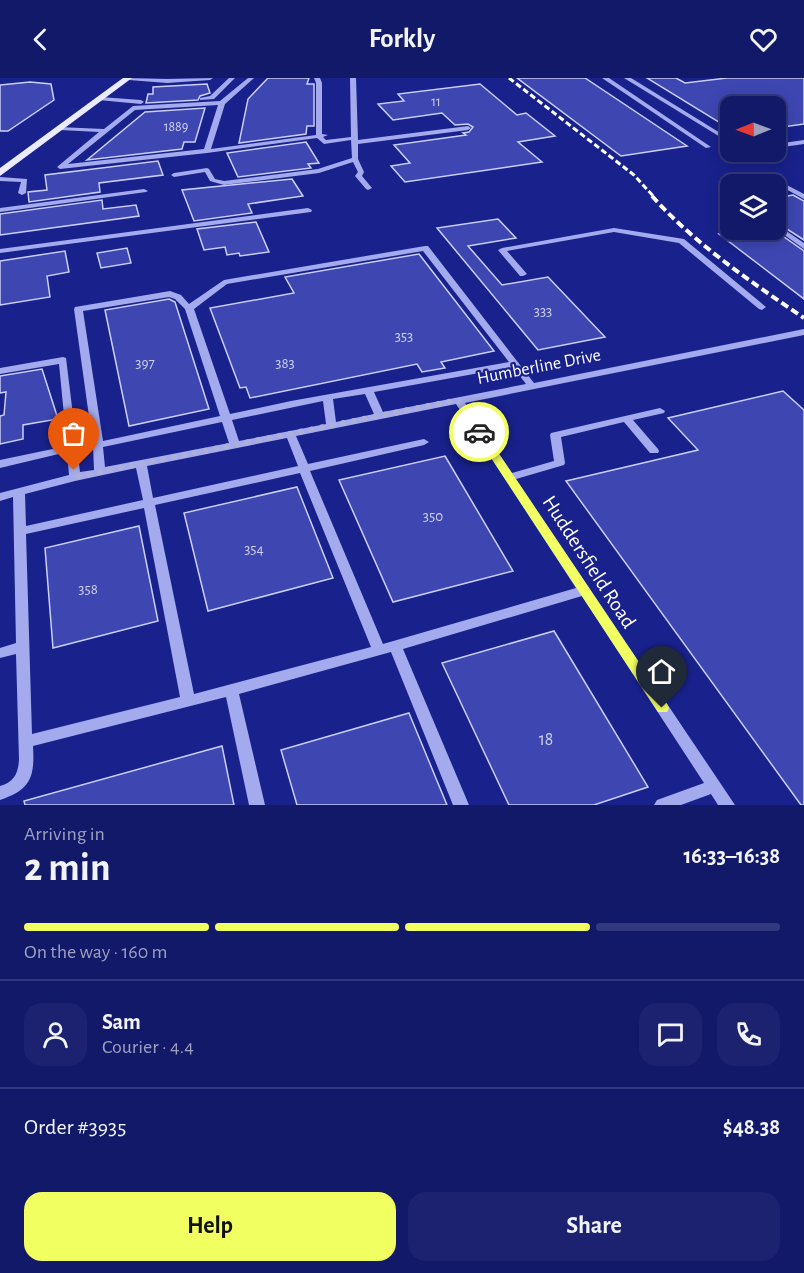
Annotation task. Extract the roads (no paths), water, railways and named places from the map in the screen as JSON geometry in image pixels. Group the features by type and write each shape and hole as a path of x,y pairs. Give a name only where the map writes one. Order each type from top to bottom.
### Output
{"main road":[{"path":"0,173 129,78"}],"street":[{"path":"129,78 184,81 210,78"},
{"path":"171,78 184,81"},
{"path":"100,99 139,103 212,98 232,78"},
{"path":"207,151 222,103 251,78"},
{"path":"317,78 321,139"},
{"path":"353,78 355,159 360,172 358,176 368,188"},
{"path":"605,78 708,147"},
{"path":"627,78 720,135"},
{"path":"222,103 133,108 60,167 321,139 468,128"},
{"path":"60,128 105,132"},
{"path":"300,145 321,139"},
{"path":"786,145 804,142"},
{"path":"174,175 207,170 212,180 224,183 319,171 355,159"},
{"path":"0,178 25,180 22,193"},
{"path":"786,187 804,197"},
{"path":"0,210 144,191"},
{"path":"0,251 308,210"},
{"path":"523,274 502,250 614,230 681,241 762,307"},
{"path":"786,233 804,246"},
{"path":"189,308 224,282 425,248 532,386"},
{"path":"100,472 78,309 170,294 178,297 189,308 235,445"},
{"name":"Humberline Drive","path":"0,497 75,477 803,333"},
{"path":"0,371 63,360 75,477"},
{"path":"98,445 226,417 516,364"},
{"path":"369,391 380,416"},
{"path":"328,398 331,426"},
{"name":"Huddersfield Road","path":"458,400 727,805"},
{"path":"509,477 560,463 555,435 660,411"},
{"path":"626,418 654,451"},
{"path":"290,434 379,651"},
{"path":"20,531 424,442"},
{"path":"0,464 71,448"},
{"path":"141,464 188,701"},
{"path":"0,793 19,786 27,765 19,492"},
{"path":"25,742 379,651 584,591"},
{"path":"395,646 461,805"},
{"path":"0,653 23,647"},
{"path":"231,690 258,805"},
{"path":"662,805 714,786"}],"railway":[{"path":"509,78 634,175 654,197"},
{"path":"652,196 705,246 804,318"}]}
